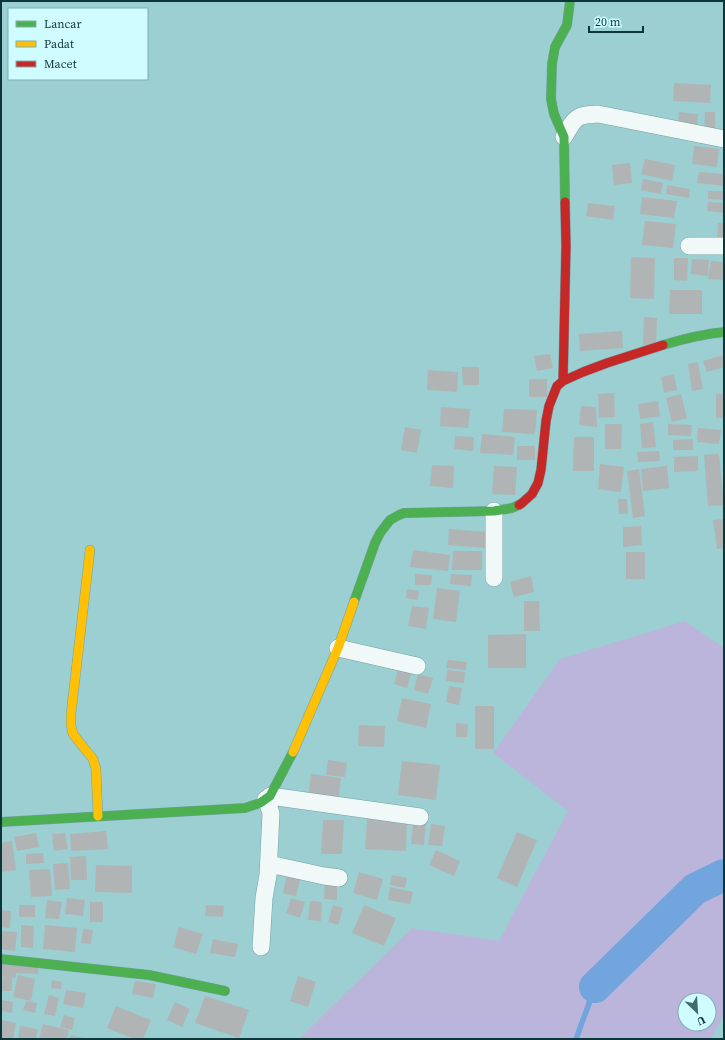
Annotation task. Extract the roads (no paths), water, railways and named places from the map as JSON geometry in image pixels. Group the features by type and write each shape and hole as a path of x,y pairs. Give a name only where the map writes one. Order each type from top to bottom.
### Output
{"street":[{"path":"563,381 566,246 564,137 554,114 551,98 552,64 555,47 567,25 570,1"},
{"path":"564,137 572,123 578,118 583,115 598,114 724,139"},
{"path":"688,246 724,246"},
{"path":"1,822 241,809 254,806 268,798 294,751 338,648 375,542 379,533 390,520 399,514 404,513 494,511 512,508 522,503 532,494 538,484 541,470 546,421 549,406 557,386 563,381 607,363 676,341 724,332"},
{"path":"494,511 494,578"},
{"path":"90,550 70,714 70,725 73,734 93,759 96,770 98,816"},
{"path":"338,648 417,666"},
{"path":"268,798 420,817"},
{"path":"261,947 264,898 269,864 271,813 268,798"},
{"path":"269,864 339,878"},
{"path":"1,959 148,975 225,990"}],"waterway":[{"path":"595,987 695,889 724,875"},
{"path":"576,1039 595,987"}]}
